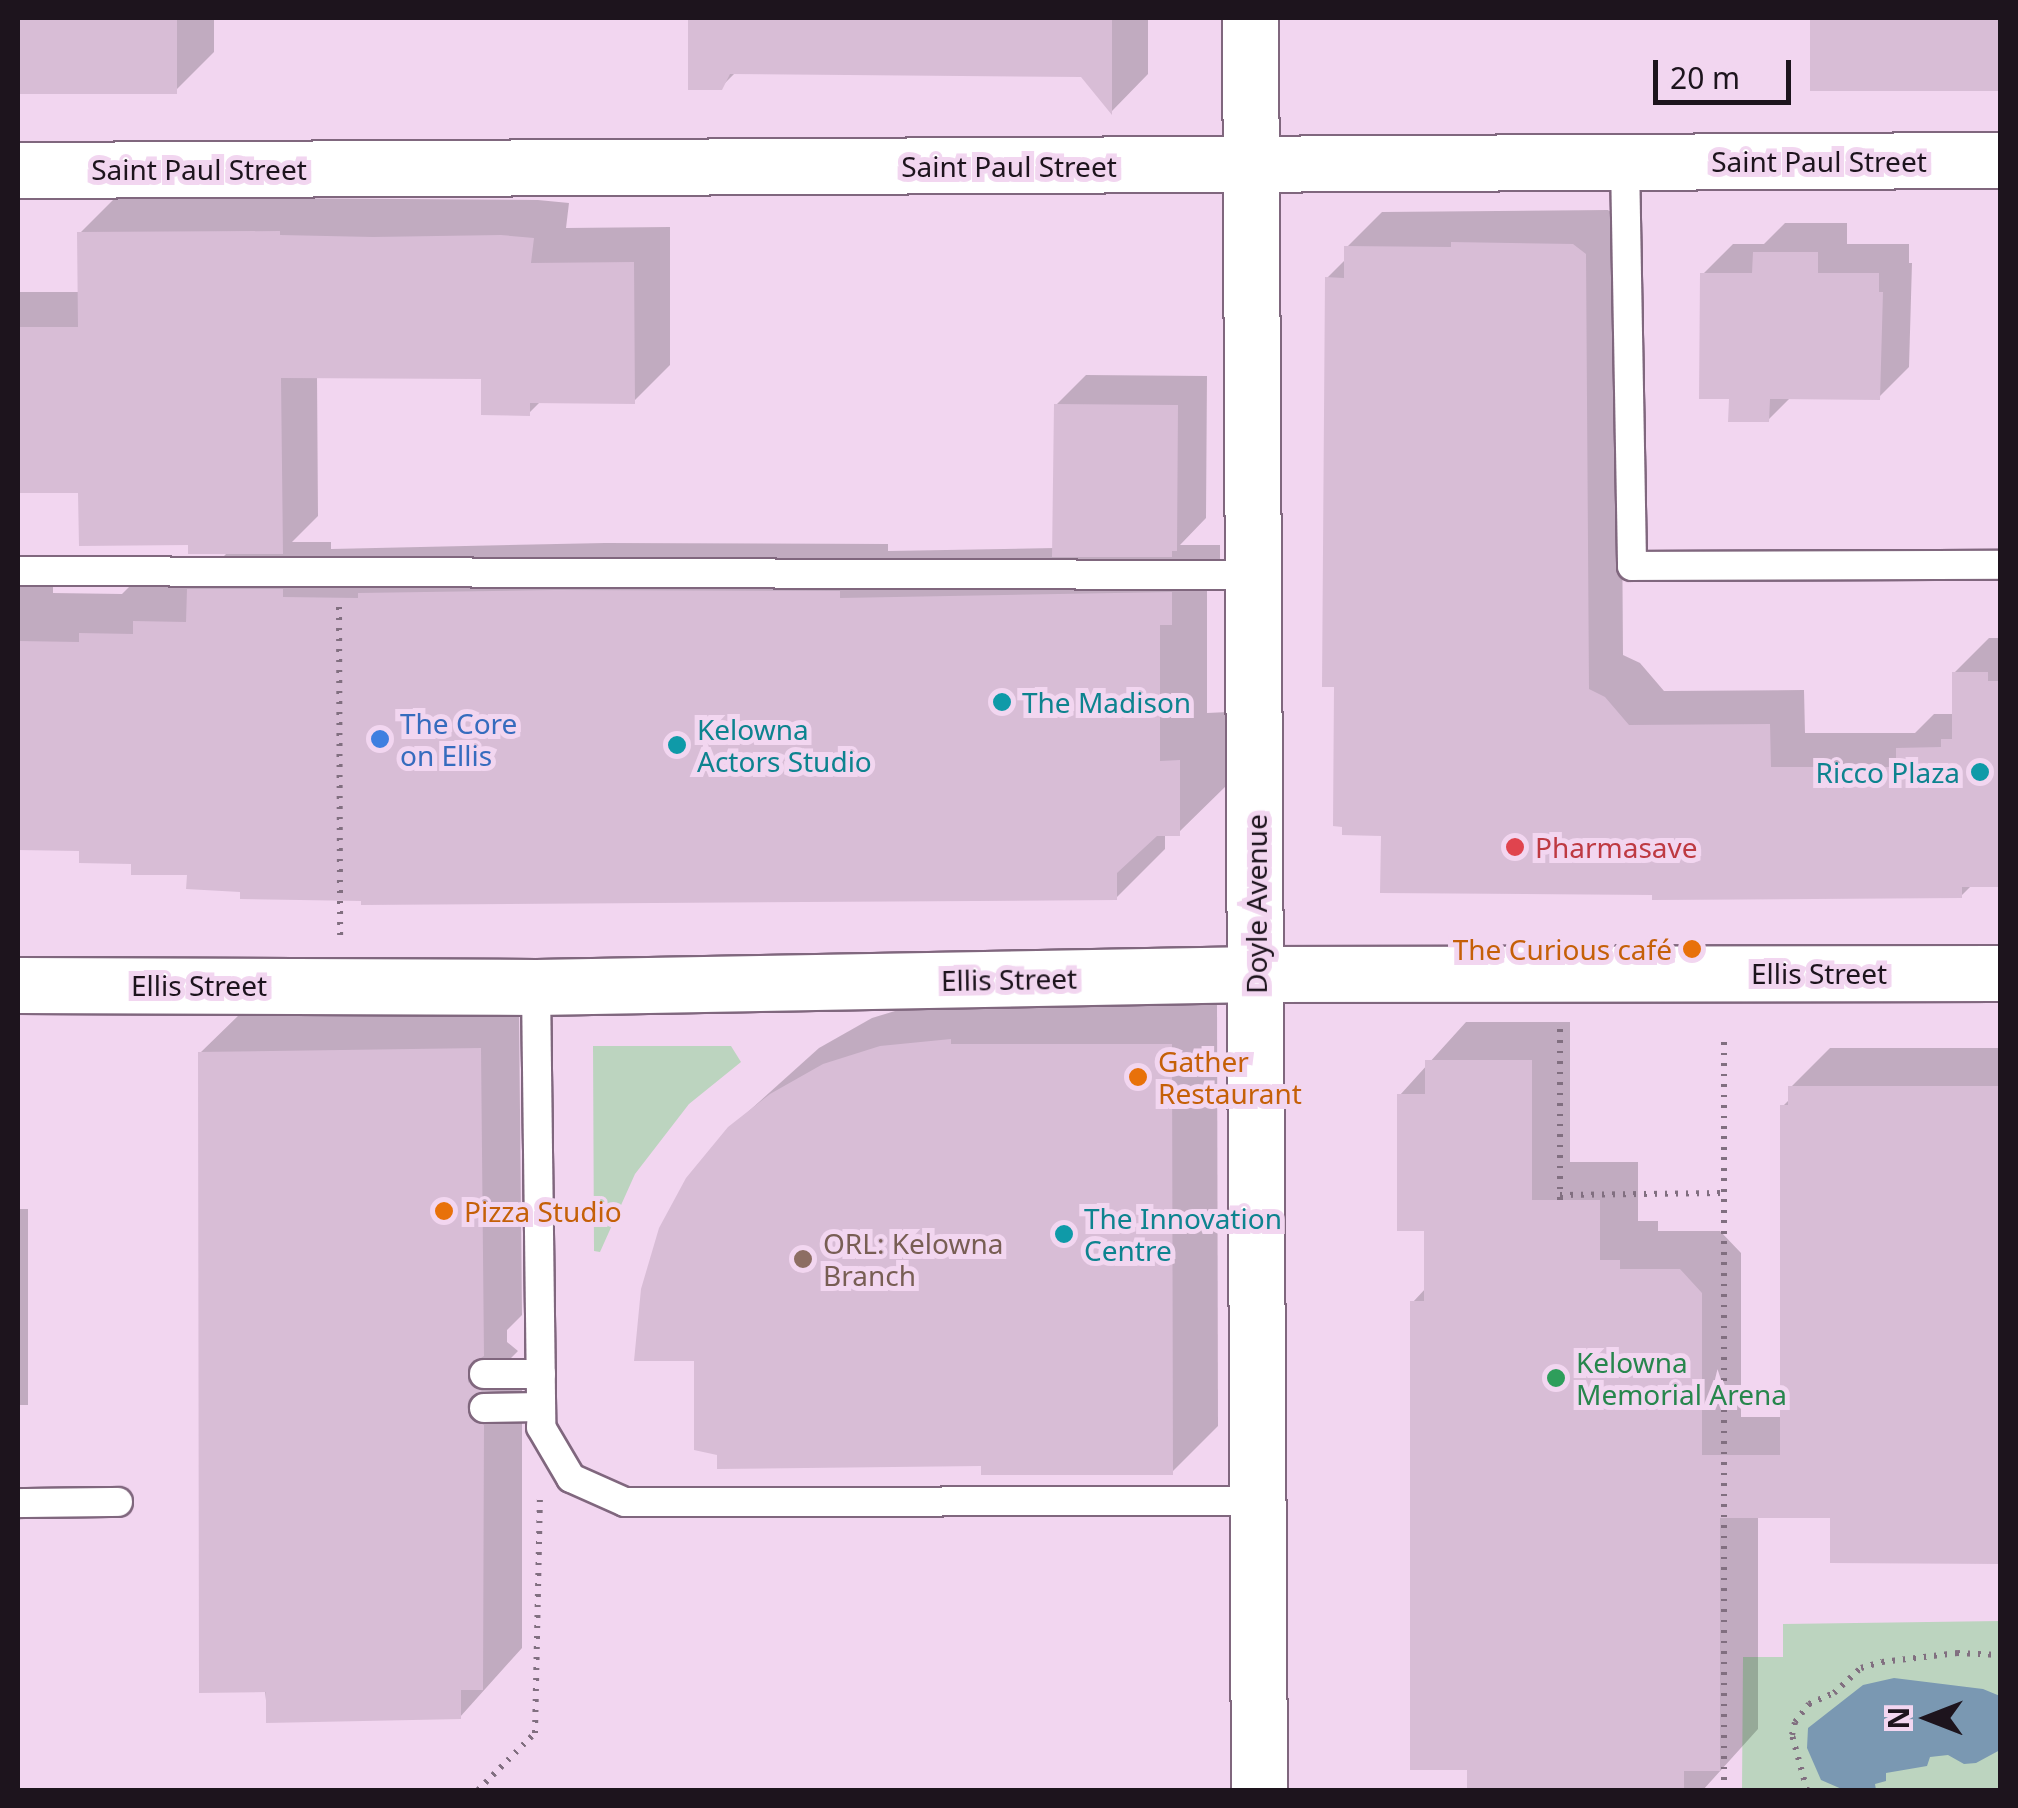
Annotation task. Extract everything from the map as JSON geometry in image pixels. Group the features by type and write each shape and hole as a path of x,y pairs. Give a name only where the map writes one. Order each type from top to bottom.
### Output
{"street":[{"name":"Doyle Avenue","path":"1250,18 1260,1790"},
{"name":"Saint Paul Street","path":"18,170 2000,160"},
{"name":"Ellis Street","path":"18,985 536,987 1256,974 2000,972"}],"lane":[{"path":"1624,161 1632,566 2000,566"},
{"path":"18,571 1253,575"},
{"path":"536,987 540,1400 571,1478 625,1502 1258,1501"},
{"path":"484,1391 540,1400"},
{"path":"18,1503 118,1502"}],"path":[{"path":"339,574 340,985"},
{"path":"1560,976 1560,1198 1724,1194"},
{"path":"1724,1038 1724,1790"},
{"path":"478,1790 535,1733 540,1400"},
{"path":"1806,1790 1792,1736 1795,1722 1809,1704 1834,1692 1861,1668 1882,1662 1918,1661 1956,1652 2000,1655"}],"green space":[{"path":"593,1046 731,1046 741,1062 689,1104 635,1174 600,1252 594,1251"},
{"path":"2000,1621 2000,1790 1742,1790 1743,1657 1783,1657 1783,1624"}],"water":[{"path":"1894,1678 1983,1689 2000,1696 2000,1750 1976,1763 1964,1764 1948,1755 1930,1757 1927,1766 1886,1773 1886,1781 1875,1784 1876,1790 1844,1790 1821,1780 1807,1748 1808,1728 1863,1685"}],"building":[{"path":"18,18 177,18 177,94 18,94"},
{"path":"688,18 1112,18 1112,115 1081,77 730,74 722,90 688,90"},
{"path":"1810,18 2000,18 2000,91 1810,91"},
{"path":"280,231 280,235 373,237 501,235 534,238 531,263 634,262 635,404 530,403 530,416 481,415 481,379 281,378 283,554 188,554 188,545 79,546 78,493 18,493 18,327 78,327 77,232"},
{"path":"1451,242 1573,244 1586,254 1589,689 1605,697 1629,725 1770,724 1771,767 1896,767 1896,748 1941,747 1941,739 1952,739 1952,672 1988,672 1988,681 2000,681 2000,887 1962,887 1962,898 1652,900 1652,895 1380,893 1381,836 1342,835 1342,827 1333,826 1334,687 1322,687 1325,277 1344,278 1344,246 1451,247"},
{"path":"1753,252 1818,252 1818,273 1879,273 1879,292 1883,292 1880,400 1770,399 1769,422 1728,422 1729,399 1699,399 1700,273 1752,273"},
{"path":"1054,404 1178,405 1177,551 1172,551 1172,557 1052,557"},
{"path":"187,589 283,589 283,597 358,598 358,593 555,590 840,591 840,598 1172,592 1172,625 1160,625 1160,761 1180,760 1180,836 1157,836 1117,873 1117,900 361,905 361,901 240,899 240,892 186,889 187,875 131,875 131,864 79,863 79,851 18,850 18,641 79,642 79,633 133,634 133,621 186,622"},
{"path":"951,1039 951,1044 1172,1044 1173,1475 981,1475 981,1466 717,1469 717,1455 694,1450 694,1361 634,1361 641,1289 659,1228 686,1178 728,1127 770,1094 823,1064 880,1046"},
{"path":"481,1048 484,1356 468,1366 468,1382 482,1391 469,1399 467,1407 470,1418 484,1425 483,1690 461,1690 461,1719 266,1723 266,1692 199,1693 198,1052"},
{"name":"Kelowna Memorial Arena","path":"1425,1060 1532,1060 1532,1200 1600,1200 1600,1260 1620,1260 1620,1269 1680,1269 1702,1293 1702,1455 1780,1455 1780,1105 1788,1105 1788,1086 2000,1086 2000,1564 1830,1563 1830,1518 1720,1518 1720,1771 1684,1771 1684,1790 1467,1790 1467,1770 1410,1770 1410,1301 1424,1301 1424,1231 1397,1231 1397,1094 1425,1094"}],"place":[{"name":"The Madison","path":"1002,702"},
{"name":"The Core on Ellis","path":"380,739"},
{"name":"Kelowna Actors Studio","path":"677,745"},
{"name":"Ricco Plaza","path":"1980,772"},
{"name":"Pharmasave","path":"1515,847"},
{"name":"The Curious café","path":"1692,949"},
{"name":"Gather Restaurant","path":"1138,1077"},
{"name":"Pizza Studio","path":"444,1211"},
{"name":"The Innovation Centre","path":"1064,1234"},
{"name":"ORL: Kelowna Branch","path":"803,1259"},
{"name":"Kelowna Memorial Arena","path":"1556,1378"}]}
